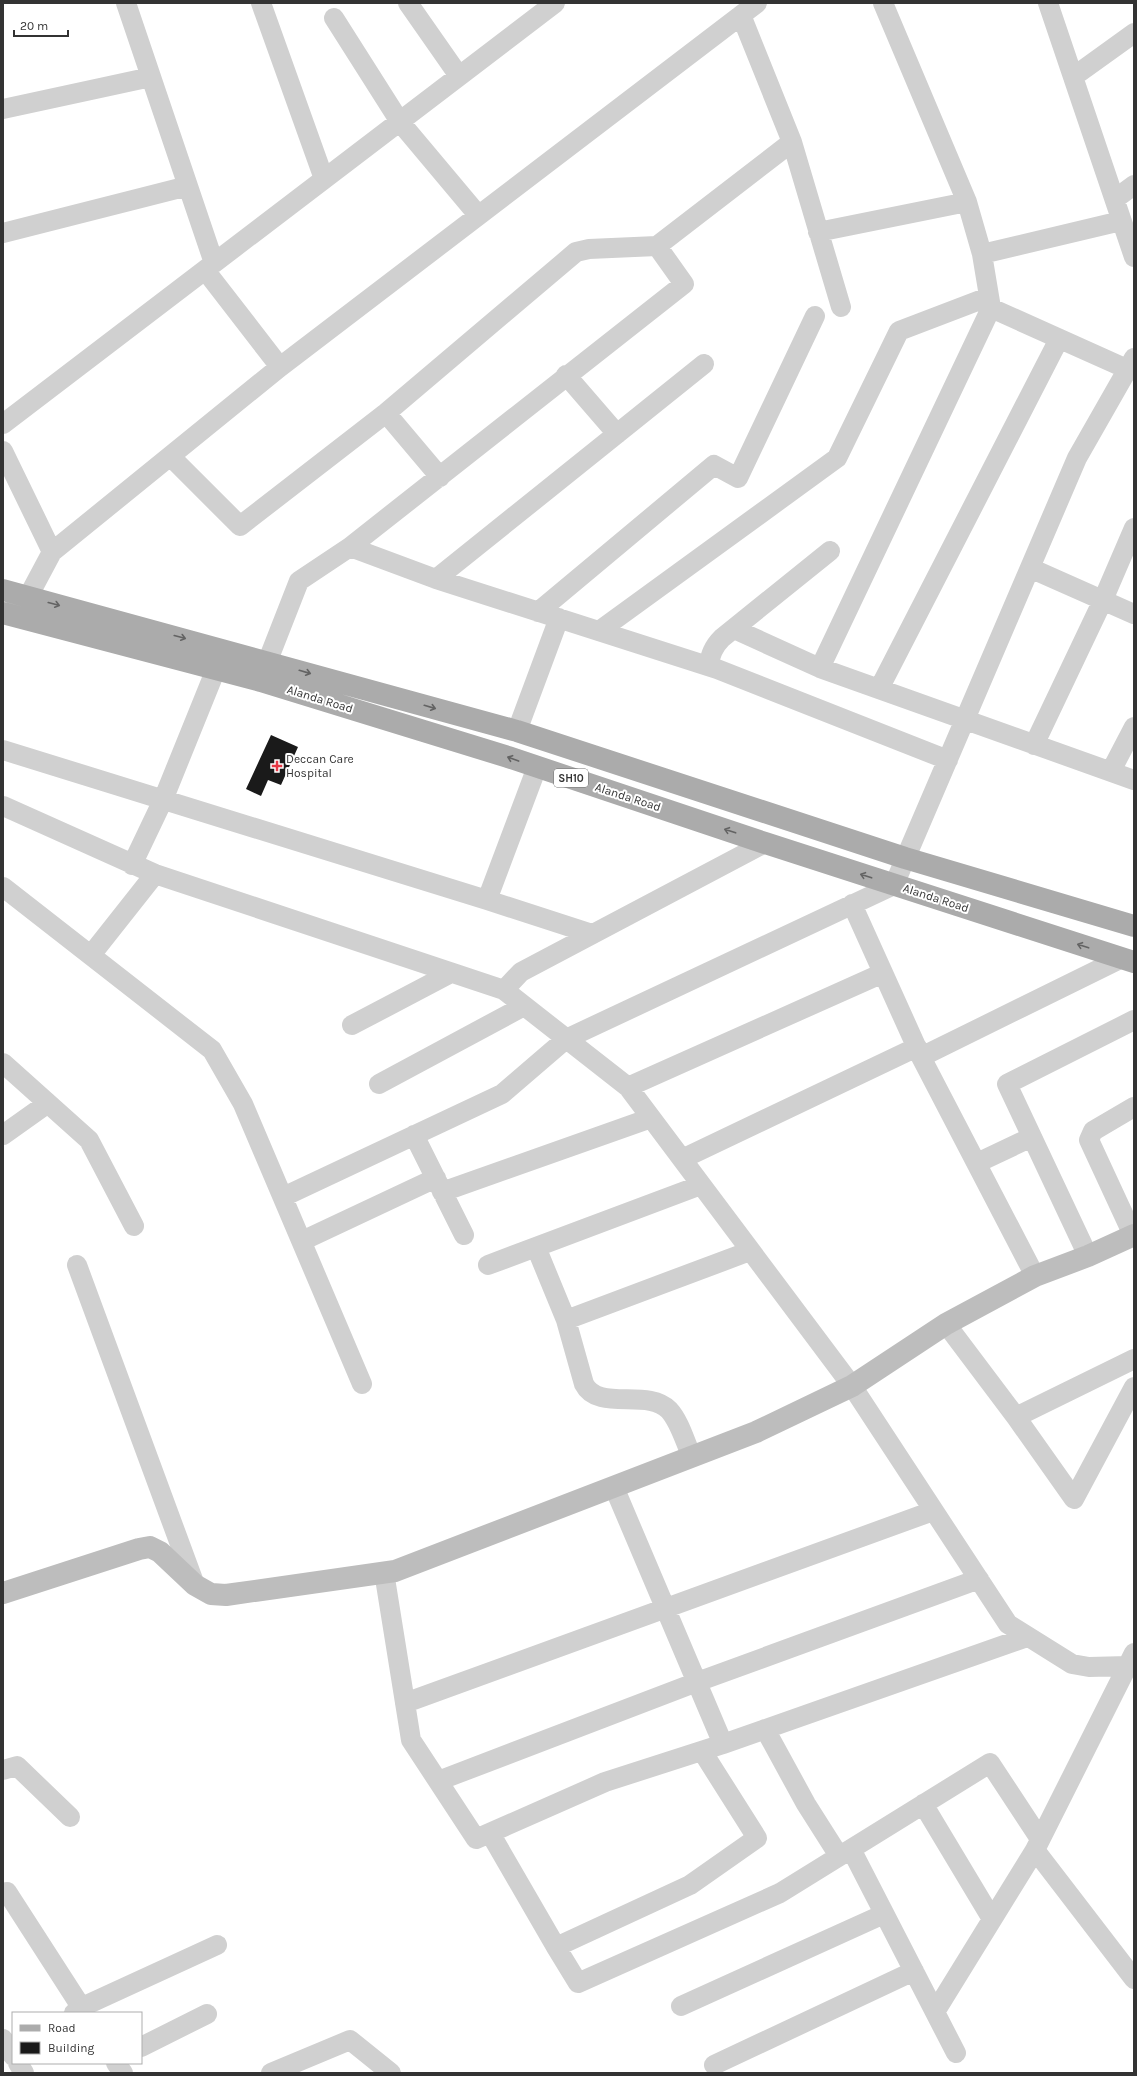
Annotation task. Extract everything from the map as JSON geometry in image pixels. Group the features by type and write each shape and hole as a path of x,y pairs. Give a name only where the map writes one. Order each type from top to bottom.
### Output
{"main road":[{"name":"Alanda Road","path":"3,590 264,671 537,767 765,843 1128,960"},
{"name":"Alanda Road","path":"4,614 216,669 264,671 517,731 905,858 1134,926"}],"street":[{"path":"126,3 188,186 210,267 280,367"},
{"path":"261,3 324,179"},
{"path":"408,3 459,76"},
{"path":"3,424 555,3"},
{"path":"4,614 28,597 52,552 171,457 280,367 757,3"},
{"path":"820,668 990,303 982,254 967,202 883,3"},
{"path":"1048,3 1134,257"},
{"path":"741,15 792,142 840,307"},
{"path":"334,18 400,122 478,215"},
{"path":"1073,77 1134,33"},
{"path":"3,109 151,77"},
{"path":"171,457 240,526 386,413 576,252 595,249 657,246 792,142"},
{"path":"1115,199 1134,185"},
{"path":"3,233 188,186"},
{"path":"818,232 967,202"},
{"path":"982,254 1121,221"},
{"path":"264,671 299,580 350,547 440,477 566,375 684,284 657,246"},
{"path":"283,1197 502,1094 566,1039 894,885 1077,458 1131,364 1059,339 990,303 899,331 837,458 599,631"},
{"path":"538,612 714,465 738,478 815,316"},
{"path":"879,689 1059,339"},
{"path":"436,579 704,364"},
{"path":"566,375 617,434"},
{"path":"386,413 440,477"},
{"path":"3,451 52,552"},
{"path":"1034,745 1103,600 1134,528"},
{"path":"350,547 436,579 708,666 948,760"},
{"path":"708,666 711,653 715,646 830,551"},
{"path":"1030,568 1134,614"},
{"path":"517,731 559,618"},
{"path":"734,629 820,668 1134,780"},
{"path":"132,865 163,800 216,669"},
{"path":"1111,771 1134,727"},
{"path":"3,750 592,934"},
{"path":"487,900 537,767"},
{"path":"3,806 155,874 504,990 628,1087 852,1386 1008,1624 1072,1664 1089,1667 1131,1659"},
{"path":"504,990 521,972 765,843"},
{"path":"91,955 155,874"},
{"path":"3,887 212,1050 243,1104 362,1384"},
{"path":"852,904 919,1052 1035,1276"},
{"path":"682,1159 1128,960"},
{"path":"628,1087 883,972"},
{"path":"352,1026 451,973"},
{"path":"380,1084 524,1006"},
{"path":"1088,1256 1007,1084 1134,1020"},
{"path":"3,1063 90,1140 134,1226"},
{"path":"3,1136 48,1104"},
{"path":"3,1593 139,1549 150,1547 160,1552 195,1585 211,1594 226,1595 395,1571 756,1432 852,1386 946,1324 1035,1276 1088,1256 1134,1235 1088,1140 1094,1131 1134,1107"},
{"path":"302,1241 439,1185 651,1118"},
{"path":"414,1135 464,1235"},
{"path":"977,1163 1032,1137"},
{"path":"488,1265 701,1185"},
{"path":"536,1247 566,1320 587,1391 594,1396 652,1401 662,1404 676,1419 692,1457"},
{"path":"566,1320 750,1251"},
{"path":"77,1265 195,1585"},
{"path":"946,1324 1016,1417 1074,1499 1134,1387"},
{"path":"1016,1417 1134,1359"},
{"path":"614,1487 723,1744"},
{"path":"405,1703 933,1511"},
{"path":"384,1572 411,1740 476,1839 605,1782 723,1744 1027,1637"},
{"path":"438,1781 697,1682 978,1579"},
{"path":"935,2012 1037,1845 1131,1659"},
{"path":"765,1729 806,1804 845,1853 884,1914 956,2053"},
{"path":"556,1947 690,1886 757,1838 702,1751"},
{"path":"490,1833 578,1983 780,1893 990,1763 1037,1845 1134,1979"},
{"path":"3,1770 17,1766 70,1817"},
{"path":"923,1804 992,1919"},
{"path":"3,1894 7,1892 80,2011 216,1945"},
{"path":"681,2006 884,1914"},
{"path":"714,2065 914,1971"},
{"path":"142,2047 207,2014"},
{"path":"3,2039 12,2055"},
{"path":"271,2073 293,2069 350,2040 391,2073"},
{"path":"3,2066 12,2058"},
{"path":"19,2064 24,2073"},
{"path":"117,2064 123,2073"}],"building":[{"path":"271,735 298,747 281,785 268,780 261,796 246,789"}],"place":[{"name":"Deccan Care Hospital","path":"277,766"}]}
